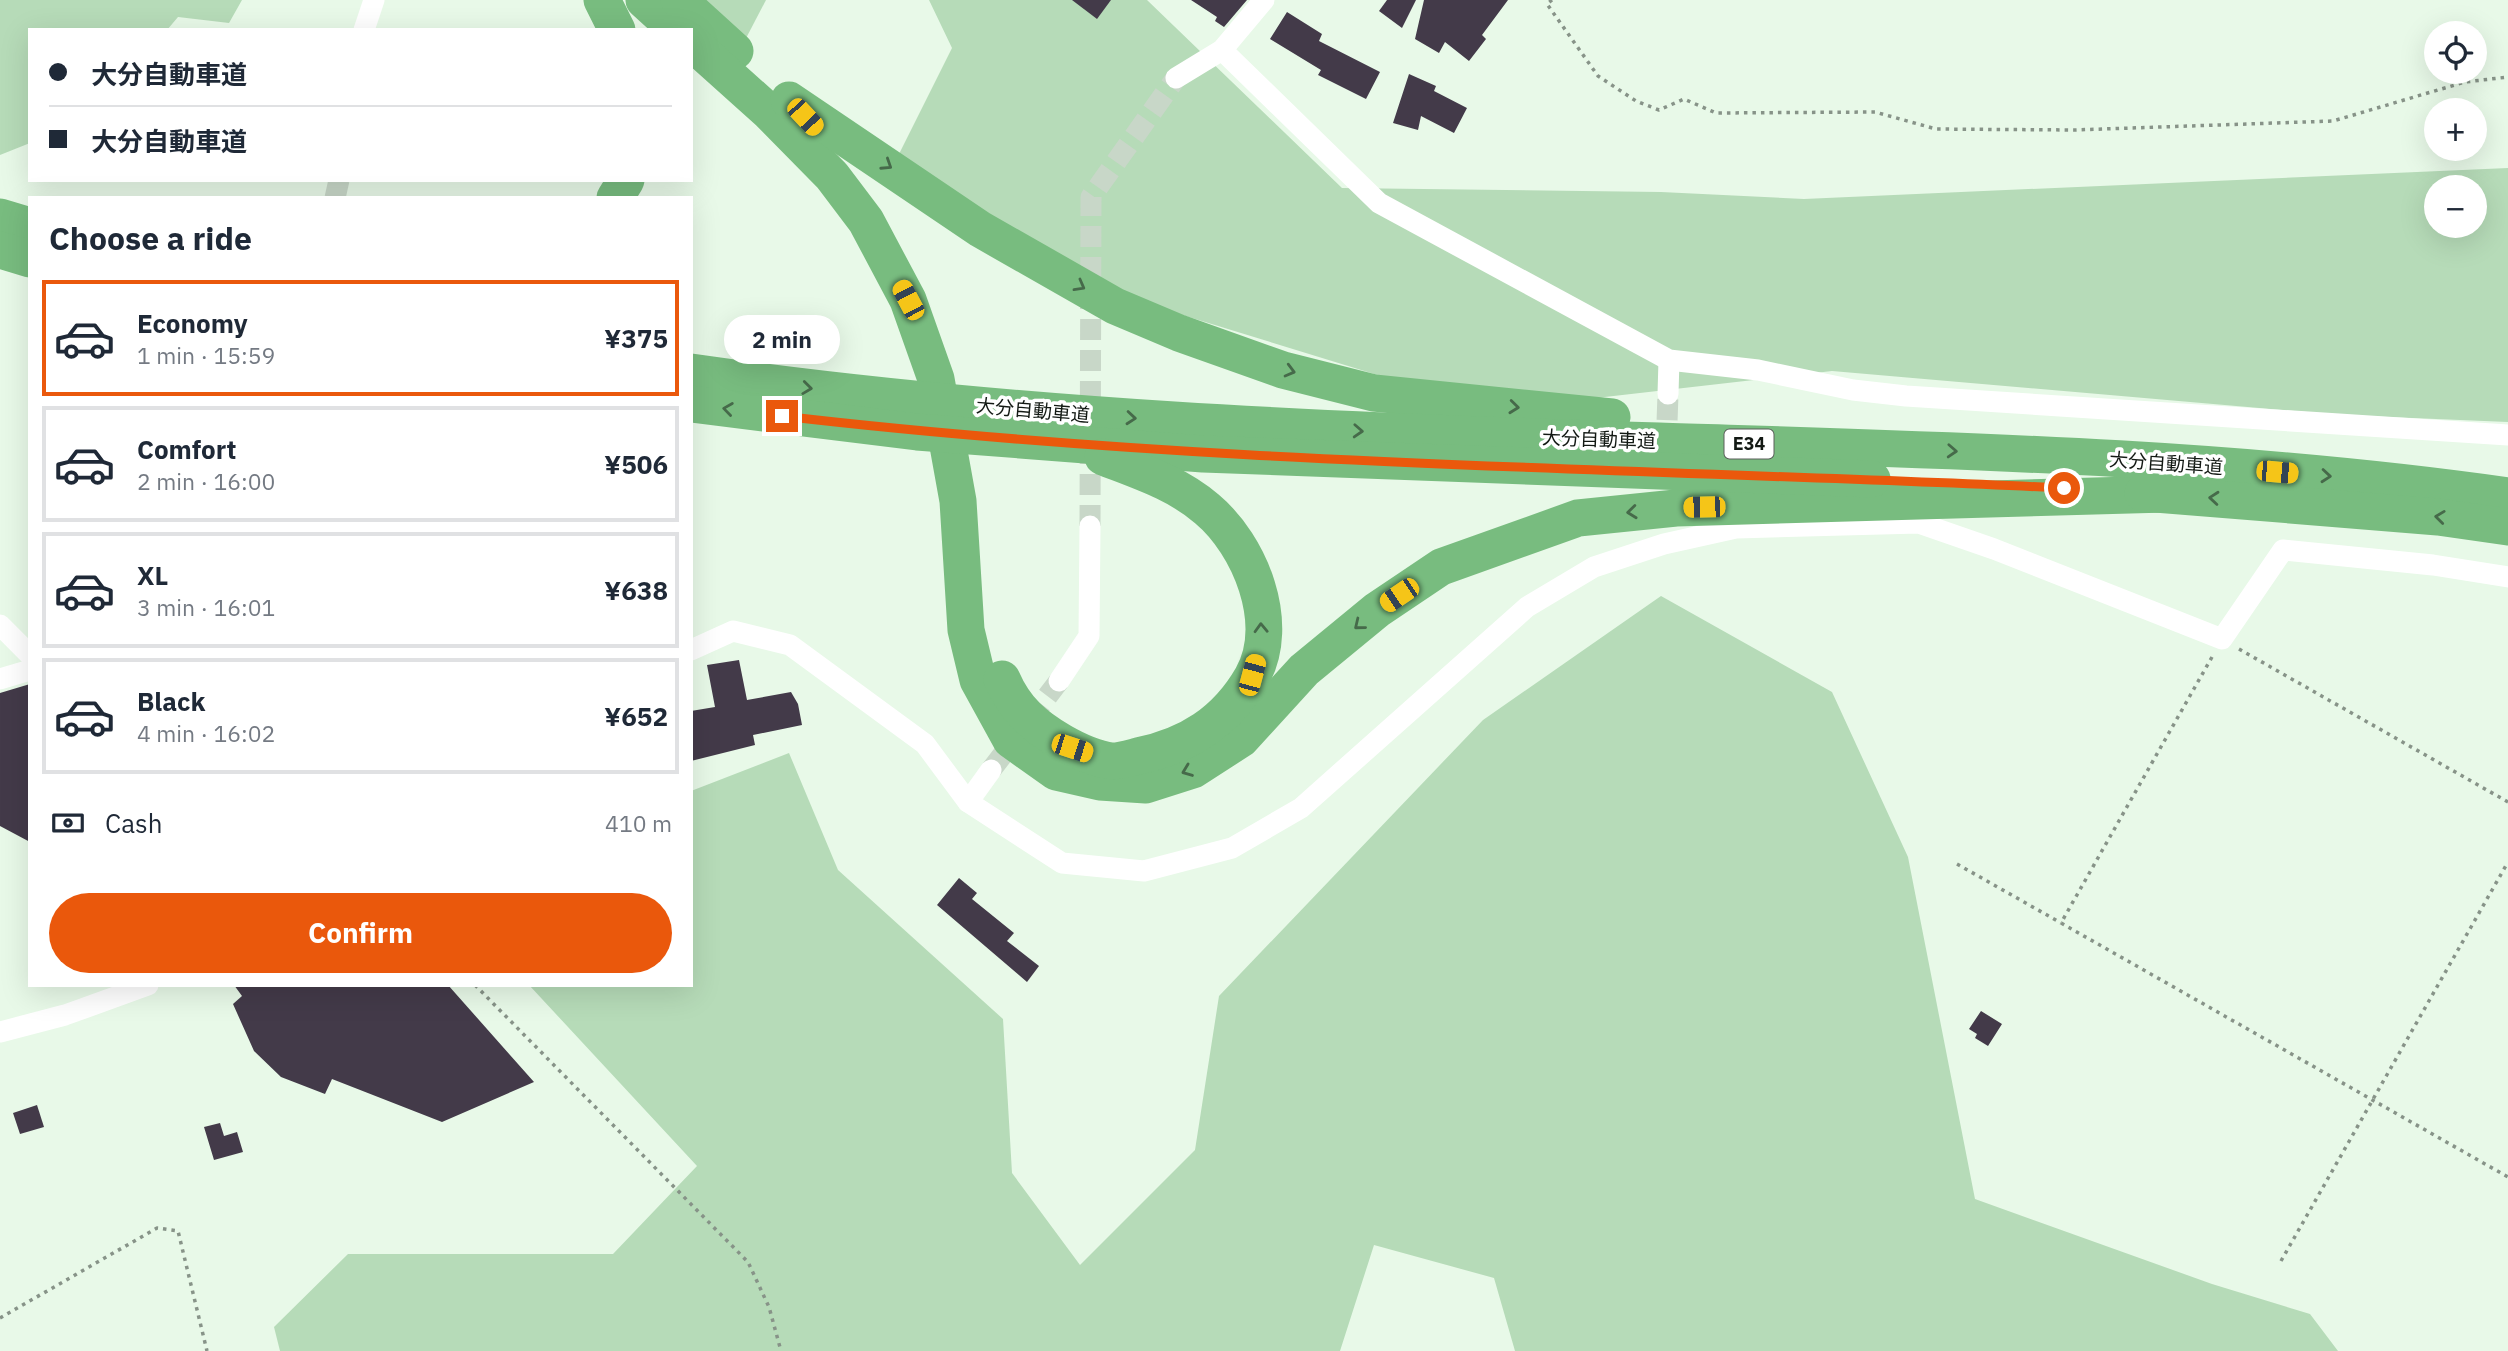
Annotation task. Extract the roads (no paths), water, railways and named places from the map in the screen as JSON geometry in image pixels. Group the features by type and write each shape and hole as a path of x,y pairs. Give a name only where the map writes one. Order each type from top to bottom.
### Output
{"highway":[{"path":"602,0 616,28"},
{"path":"644,0 675,28"},
{"path":"679,0 789,100 836,151 873,201 924,293 945,344 953,377 975,537 980,602 995,664 1011,700 1037,728 1072,748 1113,761 1170,750 1196,737 1227,709 1252,675 1263,637 1259,590 1233,535 1206,508 1169,483 1061,441"},
{"path":"693,44 769,112 832,176 866,221 908,300 936,379 958,501 966,630 978,680 1011,740 1056,772 1100,782 1146,785 1193,769 1241,739 1304,670 1377,610 1441,567 1578,518 1676,508 2166,494"},
{"path":"789,100 980,229 1115,306 1179,333 1283,370 1374,393 1912,449"},
{"path":"0,193 28,199"},
{"path":"0,217 28,225"},
{"path":"0,250 28,258"},
{"name":"大分自動車道","path":"693,372 915,416"},
{"name":"大分自動車道","path":"693,404 993,422 1206,424 1912,449 2168,462 2441,486 2508,496"},
{"name":"大分自動車道","path":"993,422 1061,441 1203,454 1912,481 2166,494 2438,517 2508,527"}],"street":[{"path":"365,28 374,0"},
{"path":"1176,78 1222,50 1264,0"},
{"path":"1222,50 1379,204 1669,360 1758,370 1853,390 1906,396 2508,435"},
{"path":"1668,394 1669,360"},
{"path":"693,649 733,631 790,645 925,744 968,802 1062,863 1144,871 1232,848 1301,808 1527,607 1594,567 1664,534 1736,528 1919,523 1994,549 2222,639 2283,550 2433,565 2508,577"},
{"path":"1059,681 1089,636 1090,526"},
{"path":"0,625 28,653"},
{"path":"0,679 28,671"},
{"path":"968,802 991,770"},
{"path":"0,1032 65,1015 142,987"}],"tunnel":[{"path":"1090,526 1091,197 1176,78"},
{"path":"335,196 339,182"},
{"path":"1666,451 1668,394"},
{"path":"991,770 1059,681"}]}
